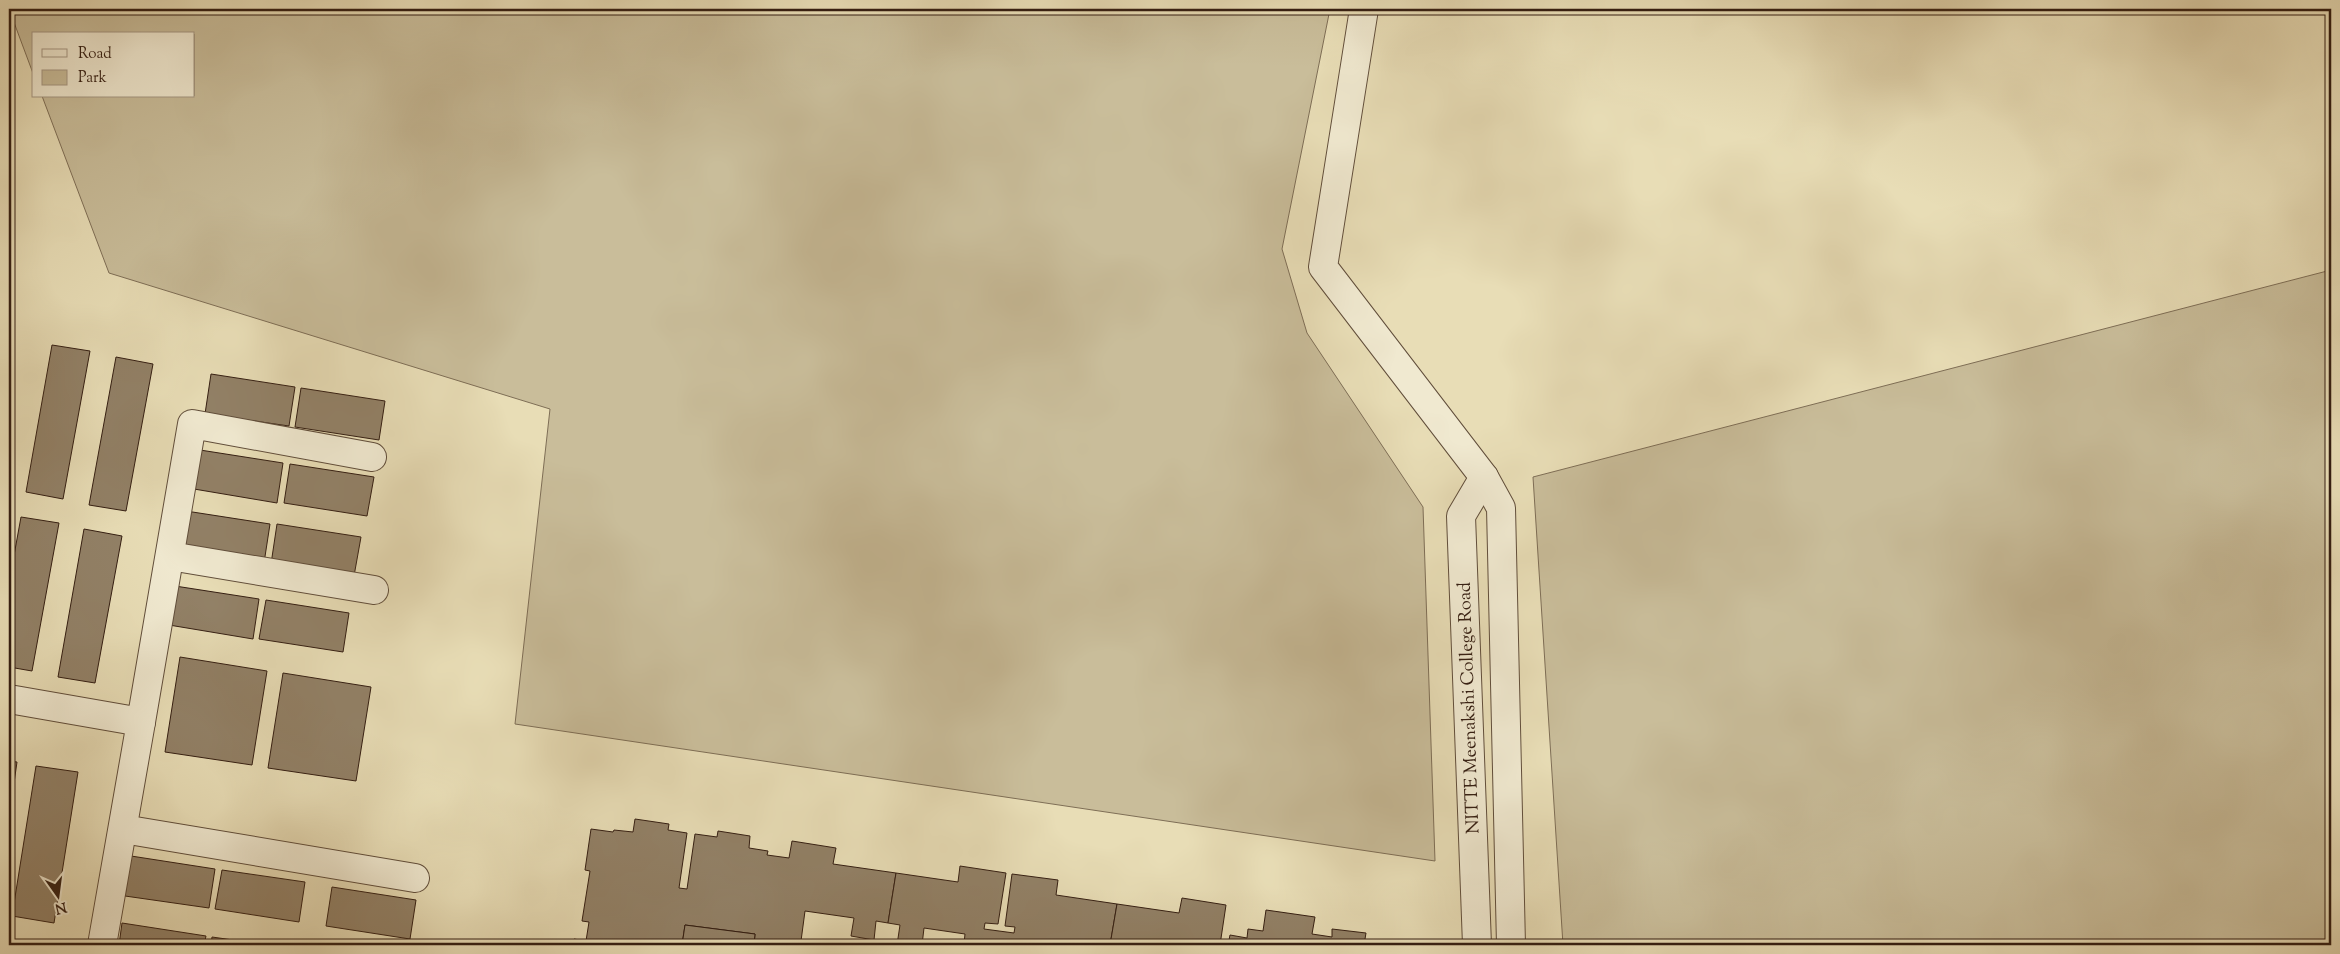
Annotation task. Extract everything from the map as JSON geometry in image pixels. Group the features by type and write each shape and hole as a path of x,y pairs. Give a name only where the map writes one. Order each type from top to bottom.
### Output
{"street":[{"name":"NITTE Meenakshi College Road","path":"1364,9 1323,266 1484,477 1501,508 1511,945"},
{"path":"102,945 192,424 372,457"},
{"name":"NITTE Meenakshi College Road","path":"1477,945 1461,516 1484,477"},
{"path":"170,556 374,590"},
{"path":"9,699 142,722"},
{"path":"123,828 415,878"}],"green space":[{"path":"9,9 1330,9 1282,249 1307,333 1423,507 1435,861 515,724 550,409 109,273 43,98 195,98 195,32 32,32 32,71"},
{"path":"2331,270 2331,945 1563,945 1533,477"}],"building":[{"path":"52,345 90,351 63,499 26,492"},
{"path":"116,357 153,364 126,511 89,505"},
{"path":"211,374 295,387 289,426 205,414"},
{"path":"301,388 385,401 379,440 295,427"},
{"path":"200,450 283,463 277,503 194,489"},
{"path":"290,464 374,477 367,516 284,503"},
{"path":"186,511 270,524 264,563 180,550"},
{"path":"21,517 59,523 32,671 9,667 9,583"},
{"path":"277,524 361,537 354,576 271,564"},
{"path":"84,529 122,536 95,683 58,677"},
{"path":"175,586 259,599 253,639 169,625"},
{"path":"266,600 349,613 343,652 259,639"},
{"path":"180,657 267,671 252,765 165,752"},
{"path":"283,673 371,687 356,781 268,768"},
{"path":"9,761 17,762 9,818"},
{"path":"36,766 78,772 54,923 12,916"},
{"path":"635,819 669,824 668,830 687,833 679,888 687,889 695,834 717,837 718,831 750,836 749,848 768,851 767,855 789,858 792,841 836,848 833,864 896,873 888,923 876,921 874,940 851,936 854,918 805,911 801,941 829,945 754,945 755,934 685,925 682,945 573,945 574,939 586,941 589,922 582,921 590,871 585,870 591,829 633,832"},
{"path":"131,856 215,869 209,908 125,896"},
{"path":"960,866 1006,873 998,924 985,923 984,929 1014,933 1015,927 1005,926 1012,874 1058,880 1056,895 1117,904 1110,945 951,945 951,942 964,944 965,934 924,928 922,945 897,945 900,925 888,923 896,873 958,882"},
{"path":"222,870 305,882 299,922 215,909"},
{"path":"332,887 416,900 410,939 326,926"},
{"path":"1182,898 1226,905 1220,945 1110,945 1117,904 1179,913"},
{"path":"1266,910 1315,917 1312,934 1332,937 1332,929 1366,933 1364,945 1228,945 1230,935 1247,938 1248,929 1263,931"},
{"path":"122,923 206,936 204,945 119,945"},
{"path":"685,925 755,934 754,945 682,945"},
{"path":"212,937 268,945 211,945"}]}
